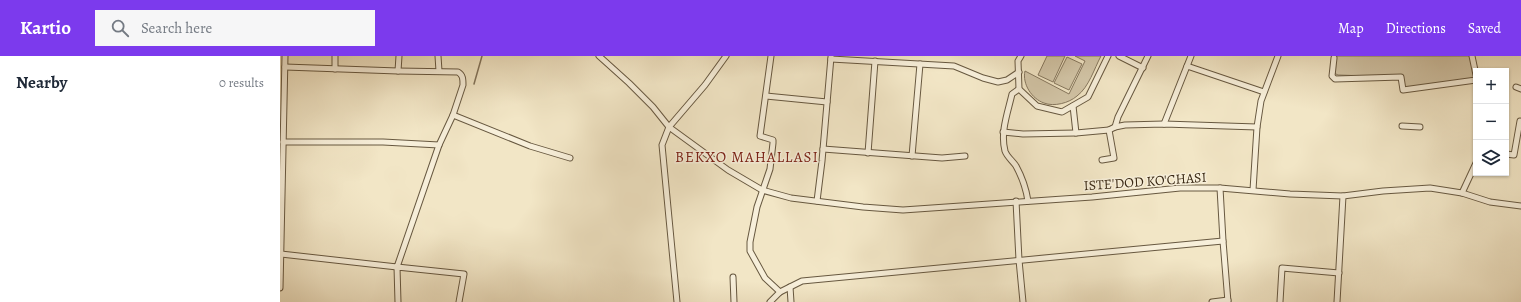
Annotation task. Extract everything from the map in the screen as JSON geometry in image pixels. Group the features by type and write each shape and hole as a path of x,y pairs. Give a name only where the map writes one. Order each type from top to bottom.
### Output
{"street":[{"path":"280,288 285,56"},
{"path":"334,69 335,56"},
{"path":"398,71 399,56"},
{"path":"438,56 439,71"},
{"name":"ISTE'DOD KO'CHASI","path":"599,56 653,107 669,127 728,170 762,190 791,198 903,210 1180,188 1220,188 1290,194 1343,196 1414,188 1430,188 1462,193 1490,202 1521,206"},
{"path":"676,302 662,145 669,127 705,85 726,56"},
{"path":"771,56 760,136 773,140 773,143 770,169 757,207 750,242 750,251 765,278 780,292"},
{"path":"1021,56 1018,61 1020,89 1037,106 1062,112 1088,97 1108,56"},
{"path":"1120,56 1143,68"},
{"path":"1115,126 1148,56"},
{"path":"1164,124 1191,56"},
{"path":"1253,190 1257,127 1261,101 1278,56"},
{"path":"1472,56 1475,68"},
{"path":"1332,57 1332,76 1335,78 1401,77 1403,90 1473,80"},
{"path":"817,201 831,58 954,66 983,78 998,82 1007,80 1019,72"},
{"path":"868,153 875,61"},
{"path":"912,156 920,64"},
{"path":"1187,66 1264,92"},
{"path":"285,67 439,71 458,72 462,74 463,85 453,115 439,145 397,267 398,302"},
{"path":"1020,89 1012,94 1003,132 1005,153 1015,166 1025,184 1028,201"},
{"path":"766,96 827,102"},
{"path":"1072,106 1076,133"},
{"path":"453,115 530,146 570,158"},
{"path":"1509,154 1514,155 1520,121"},
{"path":"1003,132 1024,134 1076,133 1108,130 1115,126 1124,125 1164,124 1257,127"},
{"path":"1402,126 1420,127"},
{"path":"1102,160 1114,158 1108,130"},
{"path":"283,142 383,142 439,145"},
{"path":"823,149 942,158 965,156"},
{"path":"1462,193 1473,169"},
{"path":"1212,302 1228,301 1220,188"},
{"path":"1337,302 1340,273 1343,196"},
{"path":"1016,202 1023,302"},
{"path":"770,302 780,292 802,281 1223,241"},
{"path":"281,251 397,267 464,274 459,302"},
{"path":"1280,302 1282,268 1340,273"},
{"path":"733,277 734,302"},
{"path":"790,288 791,302"}],"shaded area":[{"path":"1047,56 1065,56 1053,82 1038,75"},
{"path":"1075,56 1101,56 1085,88 1077,96 1066,102 1052,105 1040,101 1032,95 1025,81 1025,71 1069,94 1085,61"},
{"path":"1335,56 1474,56 1475,68 1473,68 1473,80 1403,90 1400,77 1338,75 1334,73"},
{"path":"1067,57 1082,64 1069,90 1054,83"}],"waterway":[{"path":"474,84 482,56"}],"district":[{"name":"BEKXO MAHALLASI","path":"747,157"}]}
